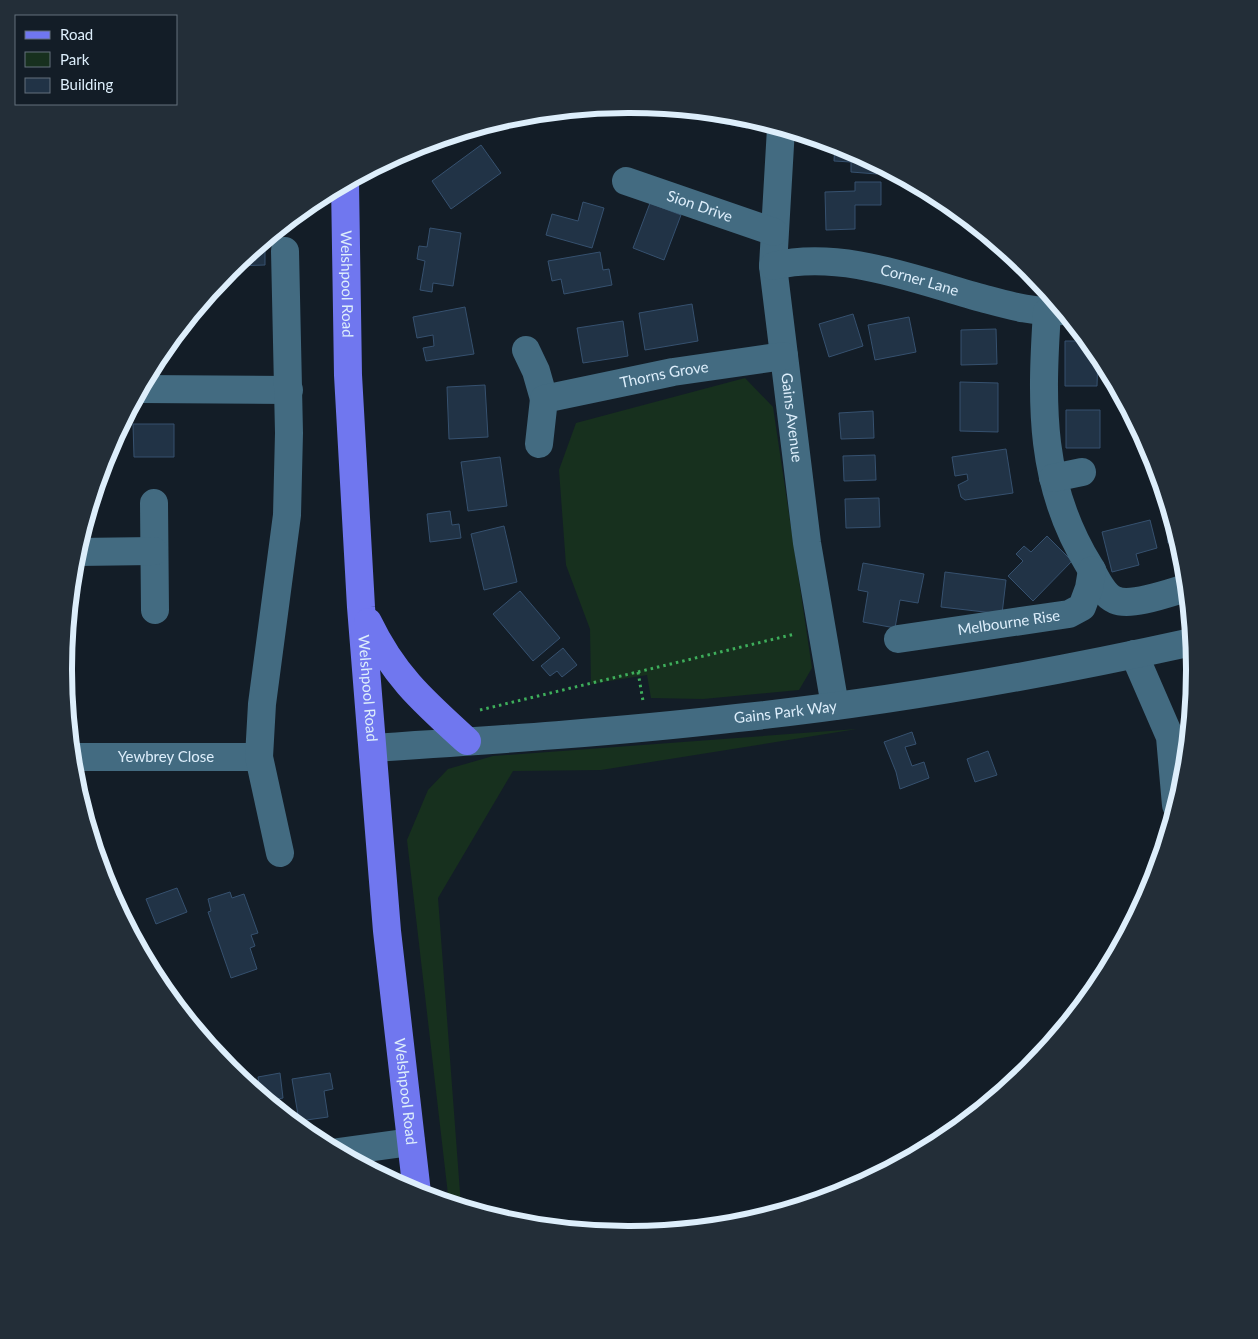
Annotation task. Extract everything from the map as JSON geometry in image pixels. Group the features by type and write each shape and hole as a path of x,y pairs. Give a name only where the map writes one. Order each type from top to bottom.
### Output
{"main road":[{"name":"Welshpool Road","path":"345,192 348,375 361,607 387,931 416,1184"},
{"path":"361,607 382,651 398,674 466,741"}],"street":[{"name":"Gains Avenue","path":"781,134 773,266 820,628 835,706"},
{"name":"Sion Drive","path":"626,181 774,232"},
{"path":"280,853 259,757 262,704 287,516 289,433 285,251"},
{"name":"Corner Lane","path":"773,266 790,262 838,262 867,267 1016,307 1055,312"},
{"path":"1055,312 1042,396 1046,451 1053,478 1076,545 1105,592 1116,600 1134,601 1180,590"},
{"path":"526,350 536,371 544,399 539,444"},
{"name":"Thorns Grove","path":"544,399 673,372 784,356"},
{"path":"148,389 288,390"},
{"path":"1053,478 1082,472"},
{"path":"154,503 155,610"},
{"path":"85,552 154,551"},
{"name":"Melbourne Rise","path":"898,639 1069,614 1082,607 1089,588 1092,570"},
{"name":"Gains Park Way","path":"373,748 671,725 835,706 1010,678 1185,644"},
{"path":"1134,654 1170,737 1174,782"},
{"name":"Yewbrey Close","path":"80,757 259,757"},
{"path":"350,1150 411,1142"}],"path":[{"path":"480,710 820,628"}],"green space":[{"path":"745,378 773,407 812,668 799,690 703,699 651,698 647,675 591,684 590,629 566,565 559,470 576,423"},
{"path":"857,729 601,770 513,771 438,898 460,1199 448,1195 407,840 428,790 448,769 493,756"}],"building":[{"path":"702,118 747,126 747,128"},
{"path":"481,145 501,173 451,209 432,181"},
{"path":"835,152 875,170 877,174 851,172 851,162 834,161"},
{"path":"855,182 881,182 881,205 855,205 855,229 826,230 825,192 855,191"},
{"path":"583,202 604,208 592,248 546,235 552,214 578,221"},
{"path":"650,203 681,215 664,260 633,248"},
{"path":"430,228 461,233 453,286 433,283 432,292 420,290 425,261 417,259 419,246 427,247"},
{"path":"265,249 265,265 246,266"},
{"path":"600,252 603,270 609,269 612,285 564,294 561,279 552,281 548,261"},
{"path":"692,304 698,341 645,350 639,313"},
{"path":"465,307 474,354 426,361 423,348 434,346 433,335 417,338 413,317"},
{"path":"853,314 863,346 829,357 819,324"},
{"path":"909,317 916,352 875,360 868,325"},
{"path":"623,321 628,356 583,363 577,328"},
{"path":"996,329 997,364 961,365 961,330"},
{"path":"1065,341 1078,341 1098,369 1097,386 1065,386"},
{"path":"960,382 998,383 998,432 960,431"},
{"path":"485,385 488,437 449,439 447,387"},
{"path":"1066,410 1100,410 1100,448 1066,448"},
{"path":"873,411 874,438 841,439 839,413"},
{"path":"133,424 174,424 174,457 134,457"},
{"path":"1006,449 1013,493 965,500 961,497 958,485 968,480 967,474 955,476 952,457"},
{"path":"875,455 876,480 844,481 843,456"},
{"path":"500,457 507,506 468,511 461,462"},
{"path":"879,498 880,527 846,528 845,499"},
{"path":"450,511 452,525 459,524 461,538 430,542 427,514"},
{"path":"1150,520 1157,548 1136,554 1139,565 1112,572 1102,532"},
{"path":"1167,524 1171,543 1168,543"},
{"path":"504,526 517,582 484,590 471,534"},
{"path":"1047,536 1072,561 1033,601 1008,576 1023,561 1016,554 1024,546 1031,552"},
{"path":"863,563 924,574 918,603 900,600 895,628 863,622 868,592 858,590"},
{"path":"945,572 1006,580 1002,614 941,607"},
{"path":"520,591 560,638 533,661 493,614"},
{"path":"563,648 577,665 562,677 557,671 550,676 541,666"},
{"path":"912,732 916,744 905,747 912,766 924,762 929,778 900,789 896,772 884,742"},
{"path":"988,751 997,775 975,782 967,759"},
{"path":"177,888 187,912 156,924 146,899"},
{"path":"230,892 232,898 244,894 258,933 251,935 255,946 250,948 257,969 231,978 208,912 211,911 208,899"},
{"path":"280,1073 283,1098 276,1099 262,1088 259,1086 258,1077"},
{"path":"330,1073 333,1089 324,1091 328,1117 303,1120 298,1117 292,1079"}]}
